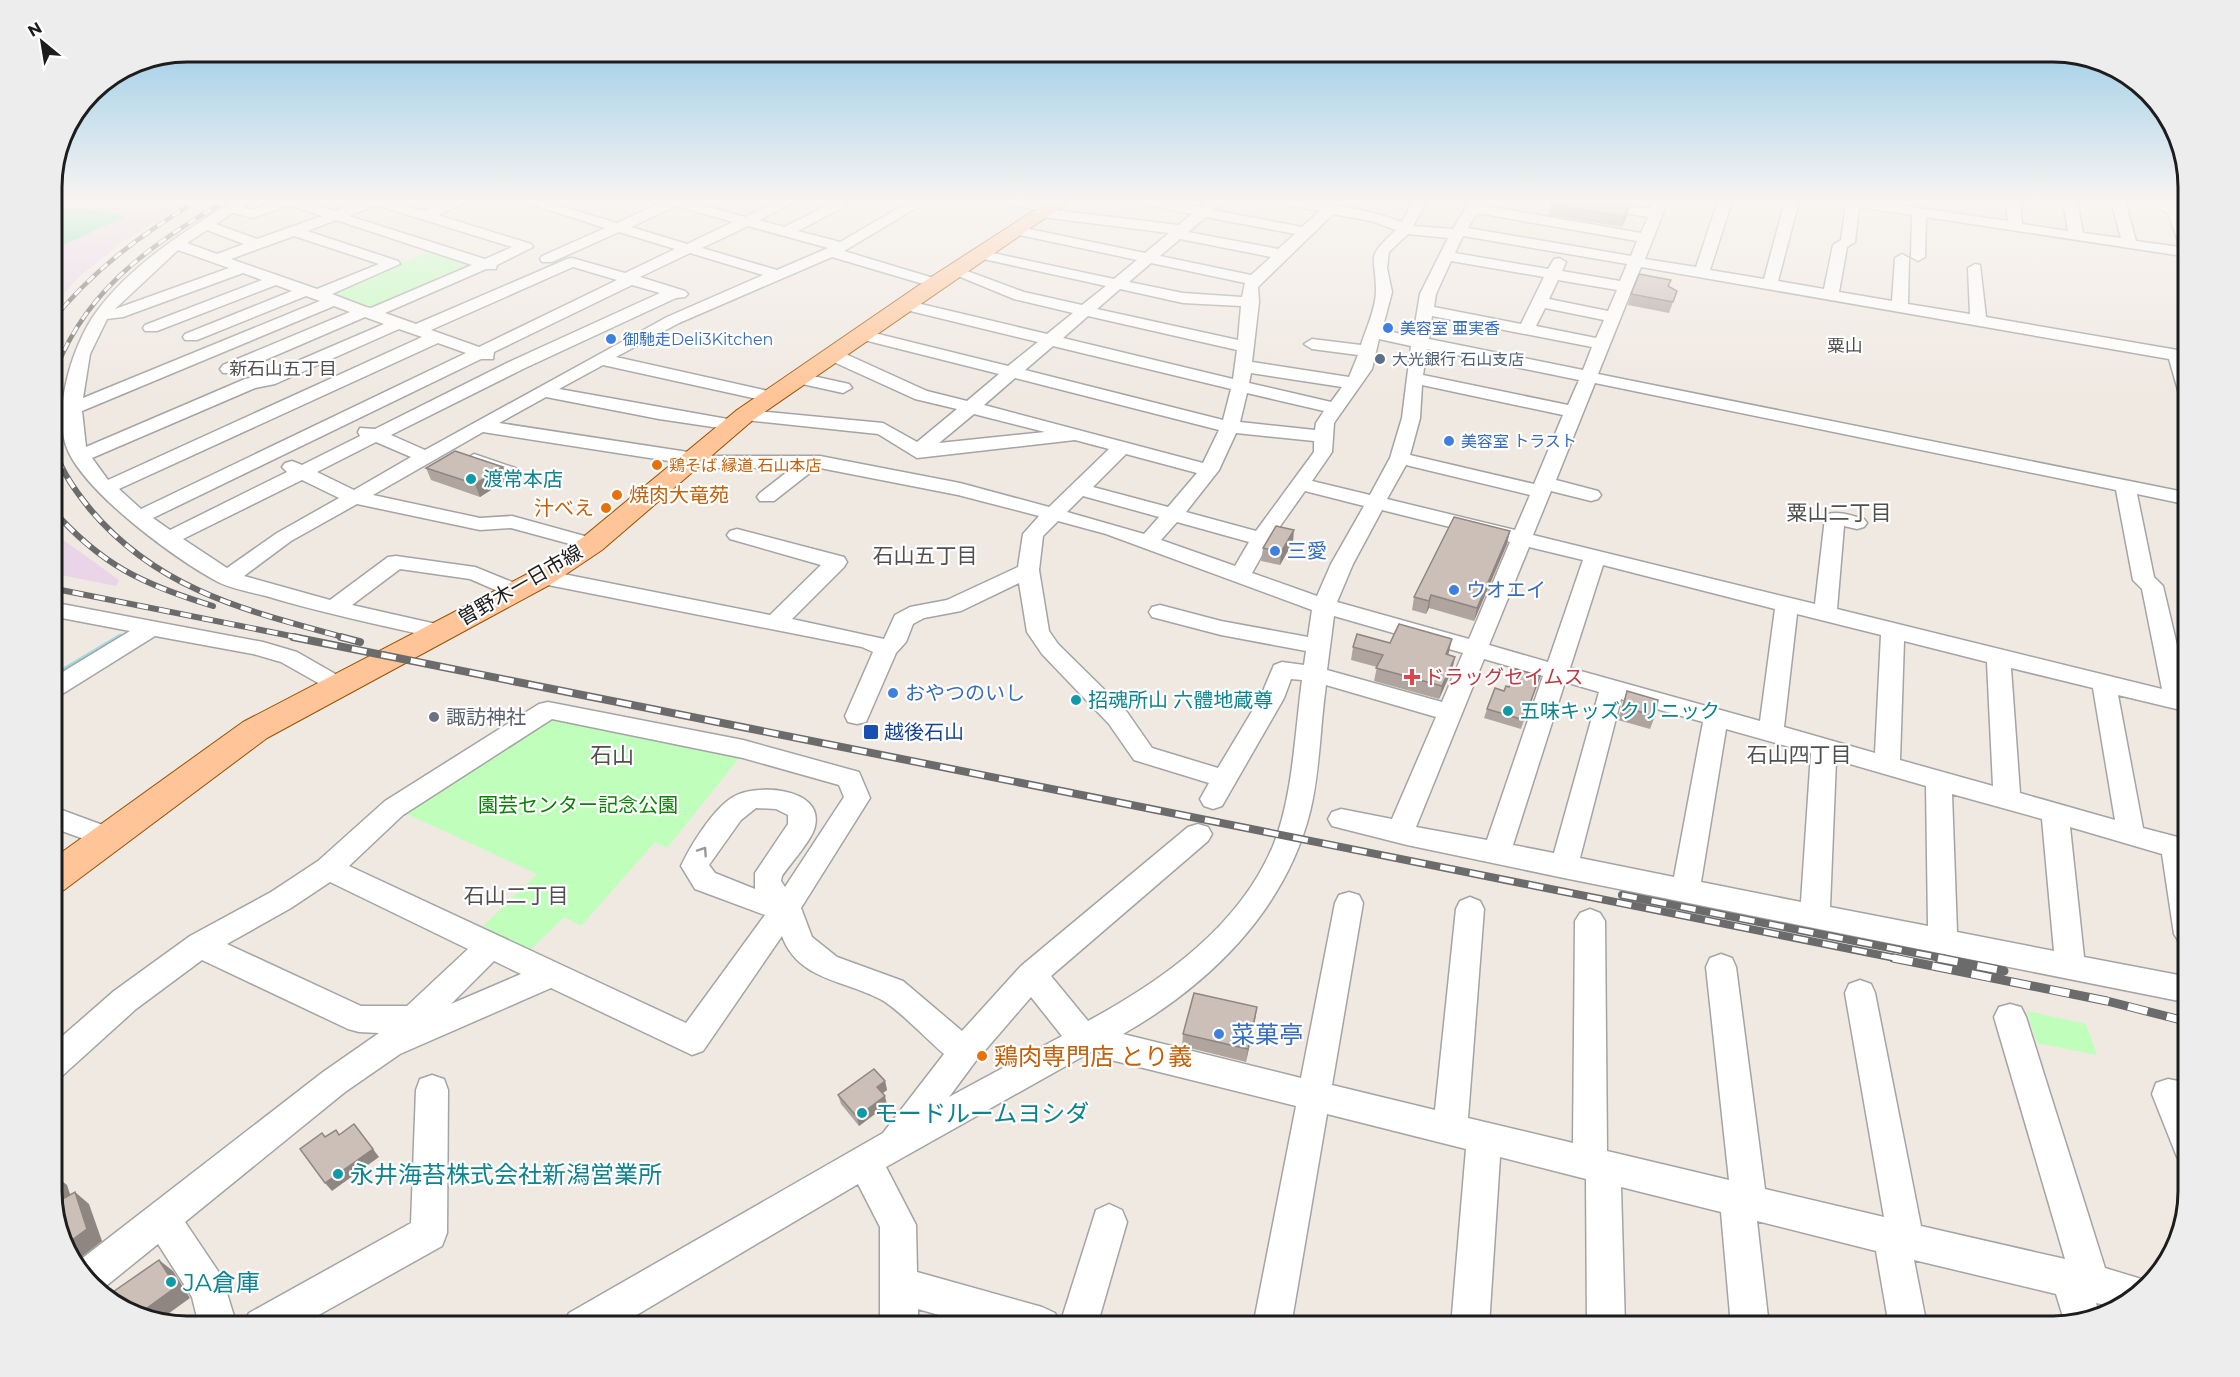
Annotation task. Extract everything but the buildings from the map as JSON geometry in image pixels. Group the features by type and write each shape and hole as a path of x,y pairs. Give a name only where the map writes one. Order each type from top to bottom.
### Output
{"main road":[{"name":"曽野木一日市線","path":"62,871 255,730 437,631 543,577 592,543 739,420 962,265"}],"street":[{"path":"150,265 102,315 84,342 73,378 77,451 106,488 140,517 168,539 227,578 437,631"},
{"path":"241,265 560,382"},
{"path":"73,408 390,265"},
{"path":"229,369 482,265"},
{"path":"489,265 505,270"},
{"path":"532,265 514,273 532,279"},
{"path":"417,330 564,265"},
{"path":"583,265 713,303"},
{"path":"140,517 656,265"},
{"path":"747,265 778,274"},
{"path":"227,578 284,537 601,358 673,320 799,265"},
{"path":"898,265 1018,296 1247,347"},
{"path":"1031,265 1183,298 1251,302"},
{"path":"891,475 1140,265"},
{"path":"1183,265 1254,280"},
{"path":"1149,542 1209,470 1230,427 1247,347 1250,287 1269,265"},
{"path":"1241,574 1261,539 1323,452 1325,423 1333,408 1363,369 1384,292 1380,265"},
{"path":"599,1316 877,1155 1092,1036 1194,969 1218,947 1259,896 1284,854 1297,810 1324,606 1342,564 1400,458 1411,418 1414,378 1428,294 1441,265"},
{"path":"1499,265 1626,287"},
{"path":"1526,330 1558,265"},
{"path":"1401,831 1474,649 1636,265"},
{"path":"1656,265 2178,355"},
{"path":"1702,273 1704,265"},
{"path":"1770,284 1774,265"},
{"path":"1831,295 1836,265"},
{"path":"1899,307 1902,265"},
{"path":"102,315 117,314 246,267"},
{"path":"1975,268 1978,321"},
{"path":"151,328 278,279"},
{"path":"168,539 517,365 675,292"},
{"path":"191,336 320,295"},
{"path":"1540,302 1613,317"},
{"path":"904,305 1333,408"},
{"path":"1425,310 1602,344"},
{"path":"81,456 251,383 269,380 399,323"},
{"path":"1374,333 2178,497"},
{"path":"862,334 1230,427 1323,436"},
{"path":"106,488 437,337"},
{"path":"1312,344 1367,351"},
{"path":"833,355 900,387 1209,470"},
{"path":"601,358 771,397"},
{"path":"1242,366 1353,383"},
{"path":"800,378 843,388"},
{"path":"1414,378 1573,412"},
{"path":"412,386 448,400 486,422 692,459 714,462 811,462 960,489 1113,530 1241,574 1324,606 2178,847"},
{"path":"543,391 658,414 883,429 918,451 1075,434"},
{"path":"340,420 376,435 511,473"},
{"path":"1122,447 1033,534 1028,570 1038,632 1050,649 1118,718 1143,754 1219,789 1272,698 1282,670 1315,674 1449,712"},
{"path":"265,456 304,472 353,497 480,524 512,522 592,543"},
{"path":"1400,458 1591,495"},
{"path":"767,497 811,462"},
{"path":"1300,484 2178,702"},
{"path":"2125,486 2144,580 2152,586 2178,684"},
{"path":"1079,489 1261,539"},
{"path":"1826,613 1835,518 1857,523"},
{"path":"737,535 836,562 776,622"},
{"path":"1497,852 1595,556"},
{"path":"335,607 396,562 475,573 514,591"},
{"path":"857,716 886,649 895,642 900,625 910,615 953,606 1028,570"},
{"path":"543,577 868,641 886,649"},
{"path":"1771,733 1787,604"},
{"path":"62,611 149,629 200,635 289,657 336,686"},
{"path":"1160,612 1221,628 1319,646"},
{"path":"62,683 149,629"},
{"path":"1887,765 1893,630"},
{"path":"1998,656 2007,799"},
{"path":"2104,683 2131,834"},
{"path":"1563,867 1612,688"},
{"path":"62,1056 125,1000 200,945 281,900 328,869 394,808 548,710 743,749 850,779 857,798 692,1041 328,869"},
{"path":"1686,890 1716,717"},
{"path":"1815,915 1824,748"},
{"path":"1939,780 1943,940"},
{"path":"786,905 760,903 705,881 695,866 700,854 737,807 749,800 772,797 792,804 801,811 802,826 769,873 767,881 769,890 786,905 800,944 826,966 892,990 964,1052"},
{"path":"2055,812 2070,965"},
{"path":"1341,819 1563,867 2178,988"},
{"path":"62,820 106,837"},
{"path":"877,1155 1032,975 1198,834"},
{"path":"727,890 751,885 769,873"},
{"path":"1274,1316 1349,903"},
{"path":"1450,1130 1470,909"},
{"path":"1590,921 1596,1164 1605,1316"},
{"path":"200,945 359,1019 415,1020"},
{"path":"93,1273 334,1082 389,1044 490,946"},
{"path":"1721,967 1743,1201 1749,1316"},
{"path":"389,1044 451,1020 550,975"},
{"path":"1032,975 1092,1036 1115,1047 1899,1239 2126,1292"},
{"path":"1860,993 1899,1239 1907,1316"},
{"path":"2010,1017 2080,1281 2082,1312"},
{"path":"280,1316 429,1233 432,1090"},
{"path":"2178,1096 2168,1094 2178,1119"},
{"path":"1471,1316 1484,1138"},
{"path":"877,1155 898,1225 899,1316"},
{"path":"162,1218 209,1290 216,1316"},
{"path":"1081,1316 1109,1222"},
{"path":"899,1285 1007,1316"}],"shaded area":[{"path":"62,265 94,265 62,296"},
{"path":"62,539 119,580 116,586 62,575"}],"green space":[{"path":"397,265 476,265 371,309 329,293"},
{"name":"園芸センター記念公園","path":"557,719 740,757 667,848 655,842 581,926 564,917 530,950 483,926 537,874 405,813 539,724"},
{"path":"2027,1011 2086,1024 2097,1055 2037,1043"}],"waterway":[{"path":"117,638 121,636"},
{"path":"62,671 120,637"}],"railway":[{"path":"62,310 106,265"},
{"path":"62,356 79,324 98,299 131,265"},
{"path":"62,469 90,509 117,537 145,560 175,579 240,607 346,638"},
{"path":"62,520 87,544 124,570 165,589 213,606"},
{"path":"62,590 301,638"},
{"path":"293,637 1900,959"},
{"path":"341,637 360,642"},
{"path":"1622,895 1946,959"},
{"path":"1893,958 2107,1001 2178,1019"},
{"path":"1938,958 2004,971"}],"place":[{"name":"美容室 亜実香","path":"1388,328"},
{"name":"御馳走Deli3Kitchen","path":"611,339"},
{"name":"大光銀行 石山支店","path":"1380,359"},
{"name":"美容室 トラスト","path":"1449,441"},
{"name":"鶏そば 縁道 石山本店","path":"657,465"},
{"name":"渡常本店","path":"471,479"},
{"name":"焼肉大竜苑","path":"617,495"},
{"name":"汁べえ","path":"606,508"},
{"name":"三愛","path":"1275,551"},
{"name":"ウオエイ","path":"1454,590"},
{"name":"ドラッグセイムス","path":"1412,677"},
{"name":"おやつのいし","path":"893,693"},
{"name":"招魂所山 六體地蔵尊","path":"1076,700"},
{"name":"五味キッズクリニック","path":"1508,711"},
{"name":"諏訪神社","path":"434,717"},
{"name":"越後石山","path":"871,732"},
{"name":"菜菓亭","path":"1219,1034"},
{"name":"鶏肉専門店 とり義","path":"982,1056"},
{"name":"モードルームヨシダ","path":"862,1113"},
{"name":"永井海苔株式会社新潟営業所","path":"338,1174"},
{"name":"JA倉庫","path":"171,1282"}],"district":[{"name":"粟山","path":"1845,346"},
{"name":"新石山五丁目","path":"283,369"},
{"name":"粟山二丁目","path":"1839,512"},
{"name":"石山五丁目","path":"925,555"},
{"name":"石山四丁目","path":"1799,754"},
{"name":"石山","path":"612,755"},
{"name":"石山二丁目","path":"516,895"}]}
